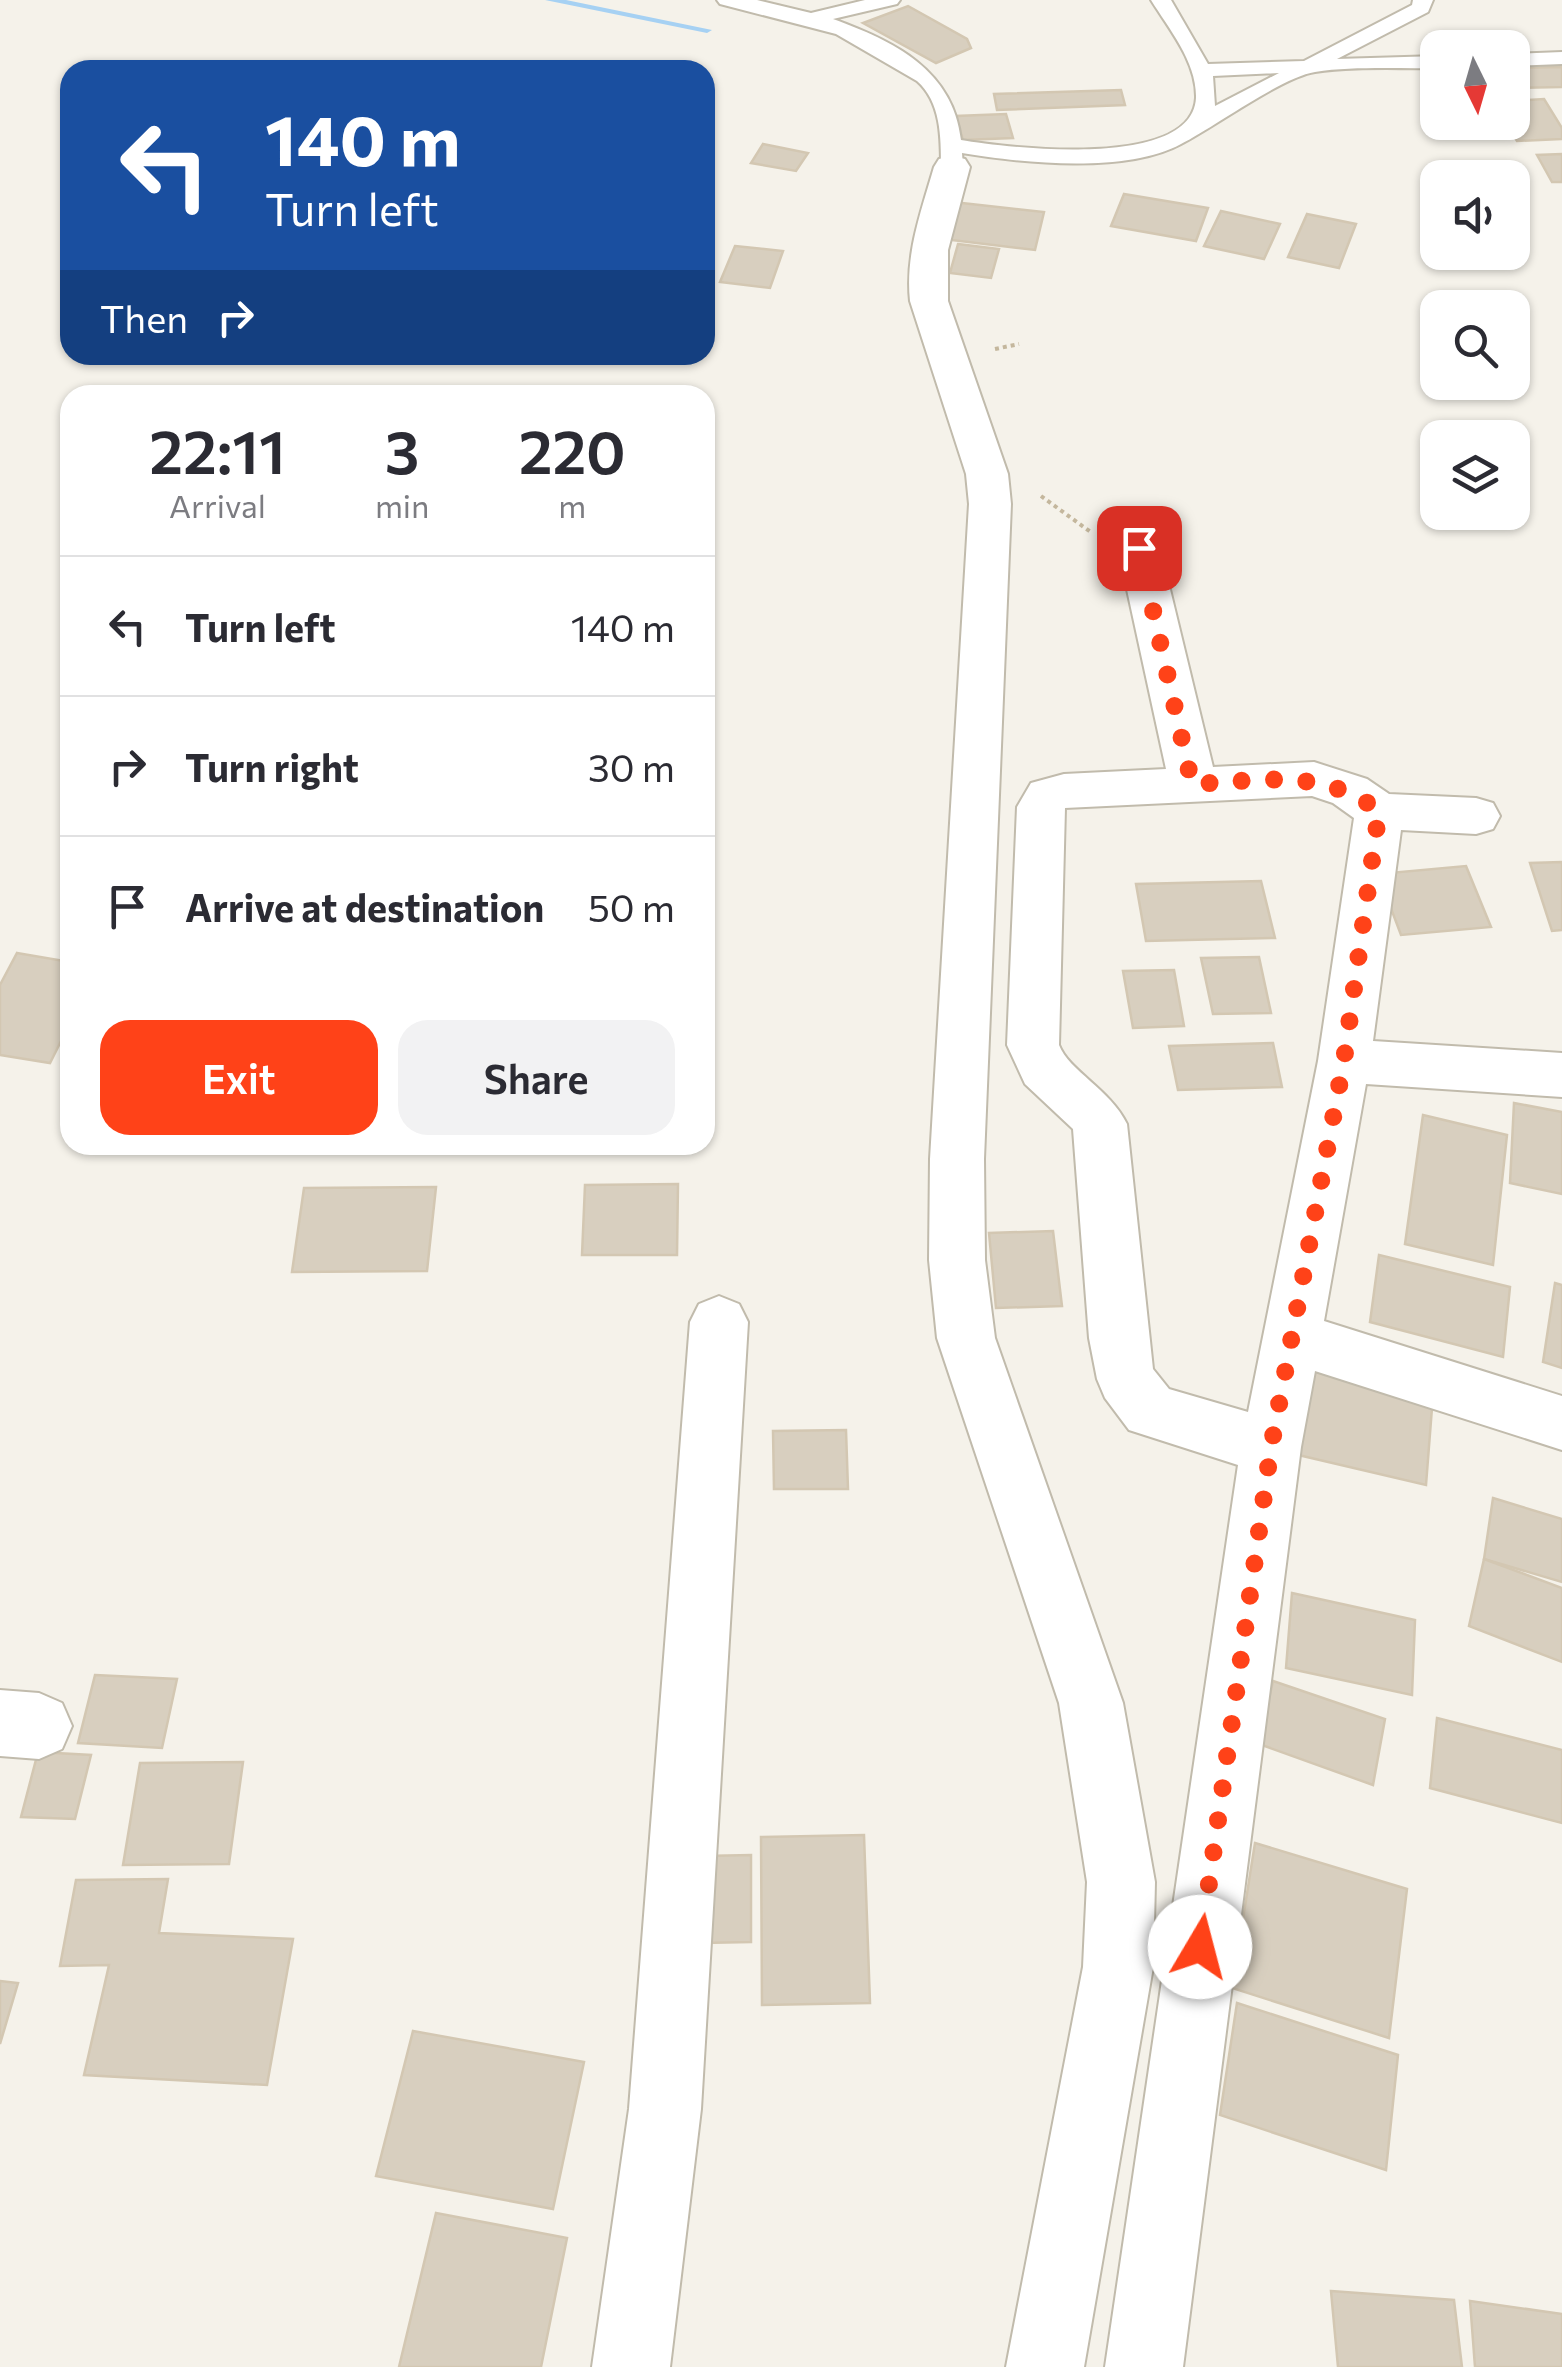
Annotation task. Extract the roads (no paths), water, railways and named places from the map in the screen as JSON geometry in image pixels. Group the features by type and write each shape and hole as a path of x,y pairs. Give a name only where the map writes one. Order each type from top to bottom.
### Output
{"street":[{"path":"952,156 926,256 925,275 929,301 987,474 990,504 956,1158 957,1260 966,1338 1091,1703 1121,1882 1118,1967 1045,2367"},
{"path":"1139,548 1192,784"},
{"path":"1271,1447 1150,1410 1126,1379 1118,1338 1100,1124 1090,1106 1047,1074 1036,1059 1033,1045 1041,807 1048,795 1314,780 1350,790 1379,811 1476,816"},
{"path":"1144,2367 1271,1447 1344,1060 1379,811"},
{"path":"1344,1060 1562,1075"},
{"path":"631,2367 665,2109 719,1322"},
{"path":"1291,1337 1562,1423"}],"lane":[{"path":"726,0 818,18 878,46 934,86 952,156 1135,152 1181,139 1198,124 1422,8 1424,0"},
{"path":"818,18 890,0"},
{"path":"1161,0 1202,70 1206,106 1198,124"},
{"path":"1530,59 1562,58"},
{"path":"1202,70 1420,63"}],"waterway":[{"path":"550,0 707,30"}]}
